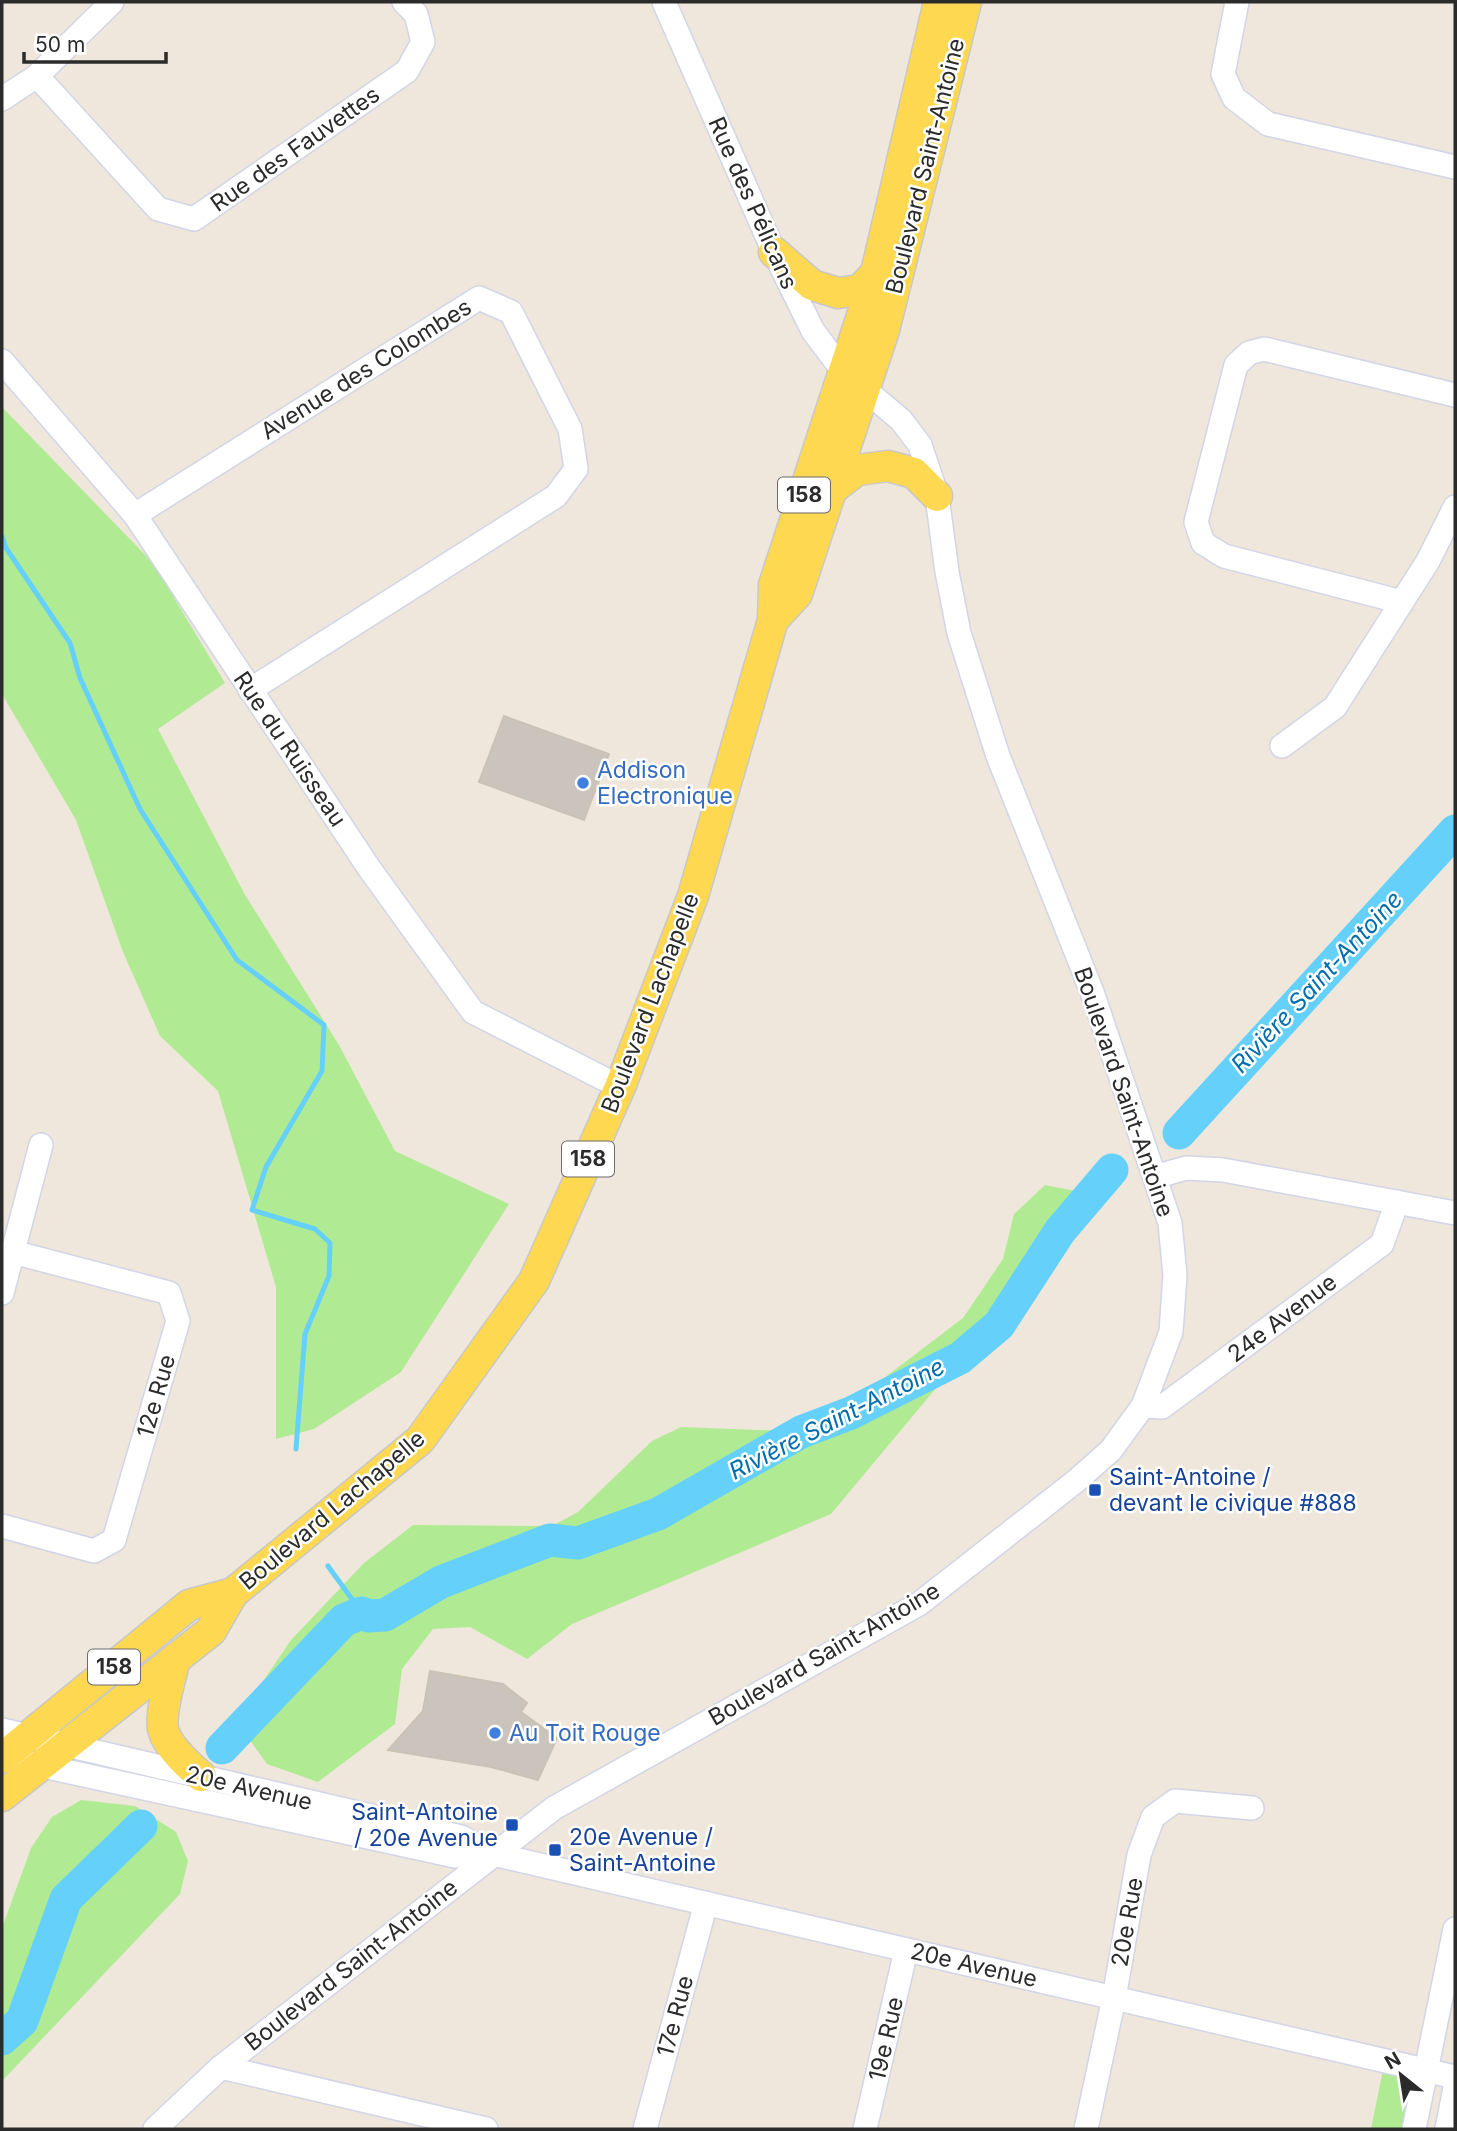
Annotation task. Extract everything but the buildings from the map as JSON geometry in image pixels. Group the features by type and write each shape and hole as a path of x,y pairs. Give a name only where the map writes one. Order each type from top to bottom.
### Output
{"main road":[{"name":"Boulevard Saint-Antoine","path":"876,273 939,2"},
{"name":"Boulevard Saint-Antoine","path":"884,330 966,2"},
{"path":"774,253 812,285 838,293 860,290 876,273"},
{"name":"Boulevard Lachapelle","path":"774,620 797,594 831,490 876,273"},
{"name":"Boulevard Lachapelle","path":"2,1796 211,1631 233,1593 420,1440 534,1281 620,1087 693,896 774,620 774,585 855,381 884,330"},
{"path":"831,490 858,470 888,467 914,473 937,496"},
{"name":"Boulevard Lachapelle","path":"7,1748 189,1605 233,1593"},
{"path":"175,1659 166,1697 163,1730 181,1759 201,1776"}],"street":[{"path":"2,99 37,76 112,2"},
{"name":"Rue des Fauvettes","path":"37,76 158,209 194,219 407,71 423,42 416,14 404,2"},
{"name":"Rue des Pélicans","path":"664,2 774,253 813,331 855,381"},
{"path":"1237,2 1223,74 1234,98 1269,124 1455,167"},
{"name":"Avenue des Colombes","path":"135,515 478,298 511,312 570,429 576,469 556,496 250,690"},
{"path":"1402,602 1224,556 1203,543 1196,522 1236,365 1249,353 1264,349 1455,395"},
{"name":"Rue du Ruisseau","path":"2,361 135,515 369,868 473,1012 620,1087"},
{"name":"Boulevard Saint-Antoine","path":"155,2129 220,2067 554,1808 919,1604 1076,1481 1111,1450 1143,1406 1171,1332 1175,1275 1170,1223 1091,992 998,756 958,633 937,496 920,445 901,420 855,381"},
{"path":"1282,746 1335,707 1429,561 1455,508"},
{"path":"2,1293 41,1145"},
{"path":"1155,1177 1186,1168 1223,1170 1455,1213"},
{"name":"24e Avenue","path":"1143,1406 1162,1407 1382,1244 1397,1202"},
{"name":"12e Rue","path":"2,1526 94,1551 114,1540 178,1321 169,1293 13,1252"},
{"name":"20e Avenue","path":"7,1748 65,1745 461,1837 493,1854 1455,2077"},
{"name":"20e Avenue","path":"7,1748 41,1765 455,1856 493,1854"},
{"name":"20e Rue","path":"1086,2129 1114,1997 1139,1854 1153,1817 1175,1801 1252,1808"},
{"name":"17e Rue","path":"645,2129 706,1903"},
{"path":"1414,2129 1455,1930"},
{"name":"19e Rue","path":"865,2129 906,1950"},
{"path":"220,2067 486,2129"},
{"path":"1447,2129 1455,2088"}],"green space":[{"path":"2,407 154,564 225,683 158,729 244,893 339,1045 395,1151 509,1204 401,1372 314,1429 276,1439 276,1287 218,1091 160,1036 123,952 76,820 2,694"},
{"path":"1045,1185 1081,1192 1013,1296 831,1514 572,1624 527,1659 470,1627 433,1629 402,1669 395,1724 318,1782 267,1764 236,1721 291,1640 364,1563 413,1525 552,1526 578,1512 652,1441 681,1427 813,1432 963,1318 1003,1259 1014,1214"},
{"path":"81,1800 135,1806 176,1832 188,1861 180,1894 2,2081 2,1928 31,1848 52,1817"},
{"path":"1385,2060 1426,2070 1414,2129 1371,2129"}],"waterway":[{"path":"2,536 6,548 70,643 80,678 140,809 237,960 324,1025 322,1071 266,1167 252,1210 315,1229 330,1243 329,1276 305,1334 296,1449"},
{"name":"Rivière Saint-Antoine","path":"1179,1133 1455,831"},
{"name":"Rivière Saint-Antoine","path":"222,1748 344,1620 362,1613 368,1616 385,1615 441,1582 550,1540 578,1543 658,1514 801,1432 851,1413 960,1358 999,1325 1060,1231 1112,1170"},
{"path":"328,1566 362,1613"},
{"name":"Rivière Saint-Antoine","path":"2,2039 22,2021 66,1899 141,1826"}],"place":[{"name":"Addison Electronique","path":"583,783"},
{"name":"Saint-Antoine / devant le civique #888","path":"1095,1490"},
{"name":"Au Toit Rouge","path":"495,1733"},
{"name":"Saint-Antoine / 20e Avenue","path":"512,1825"},
{"name":"20e Avenue / Saint-Antoine","path":"555,1850"}]}
